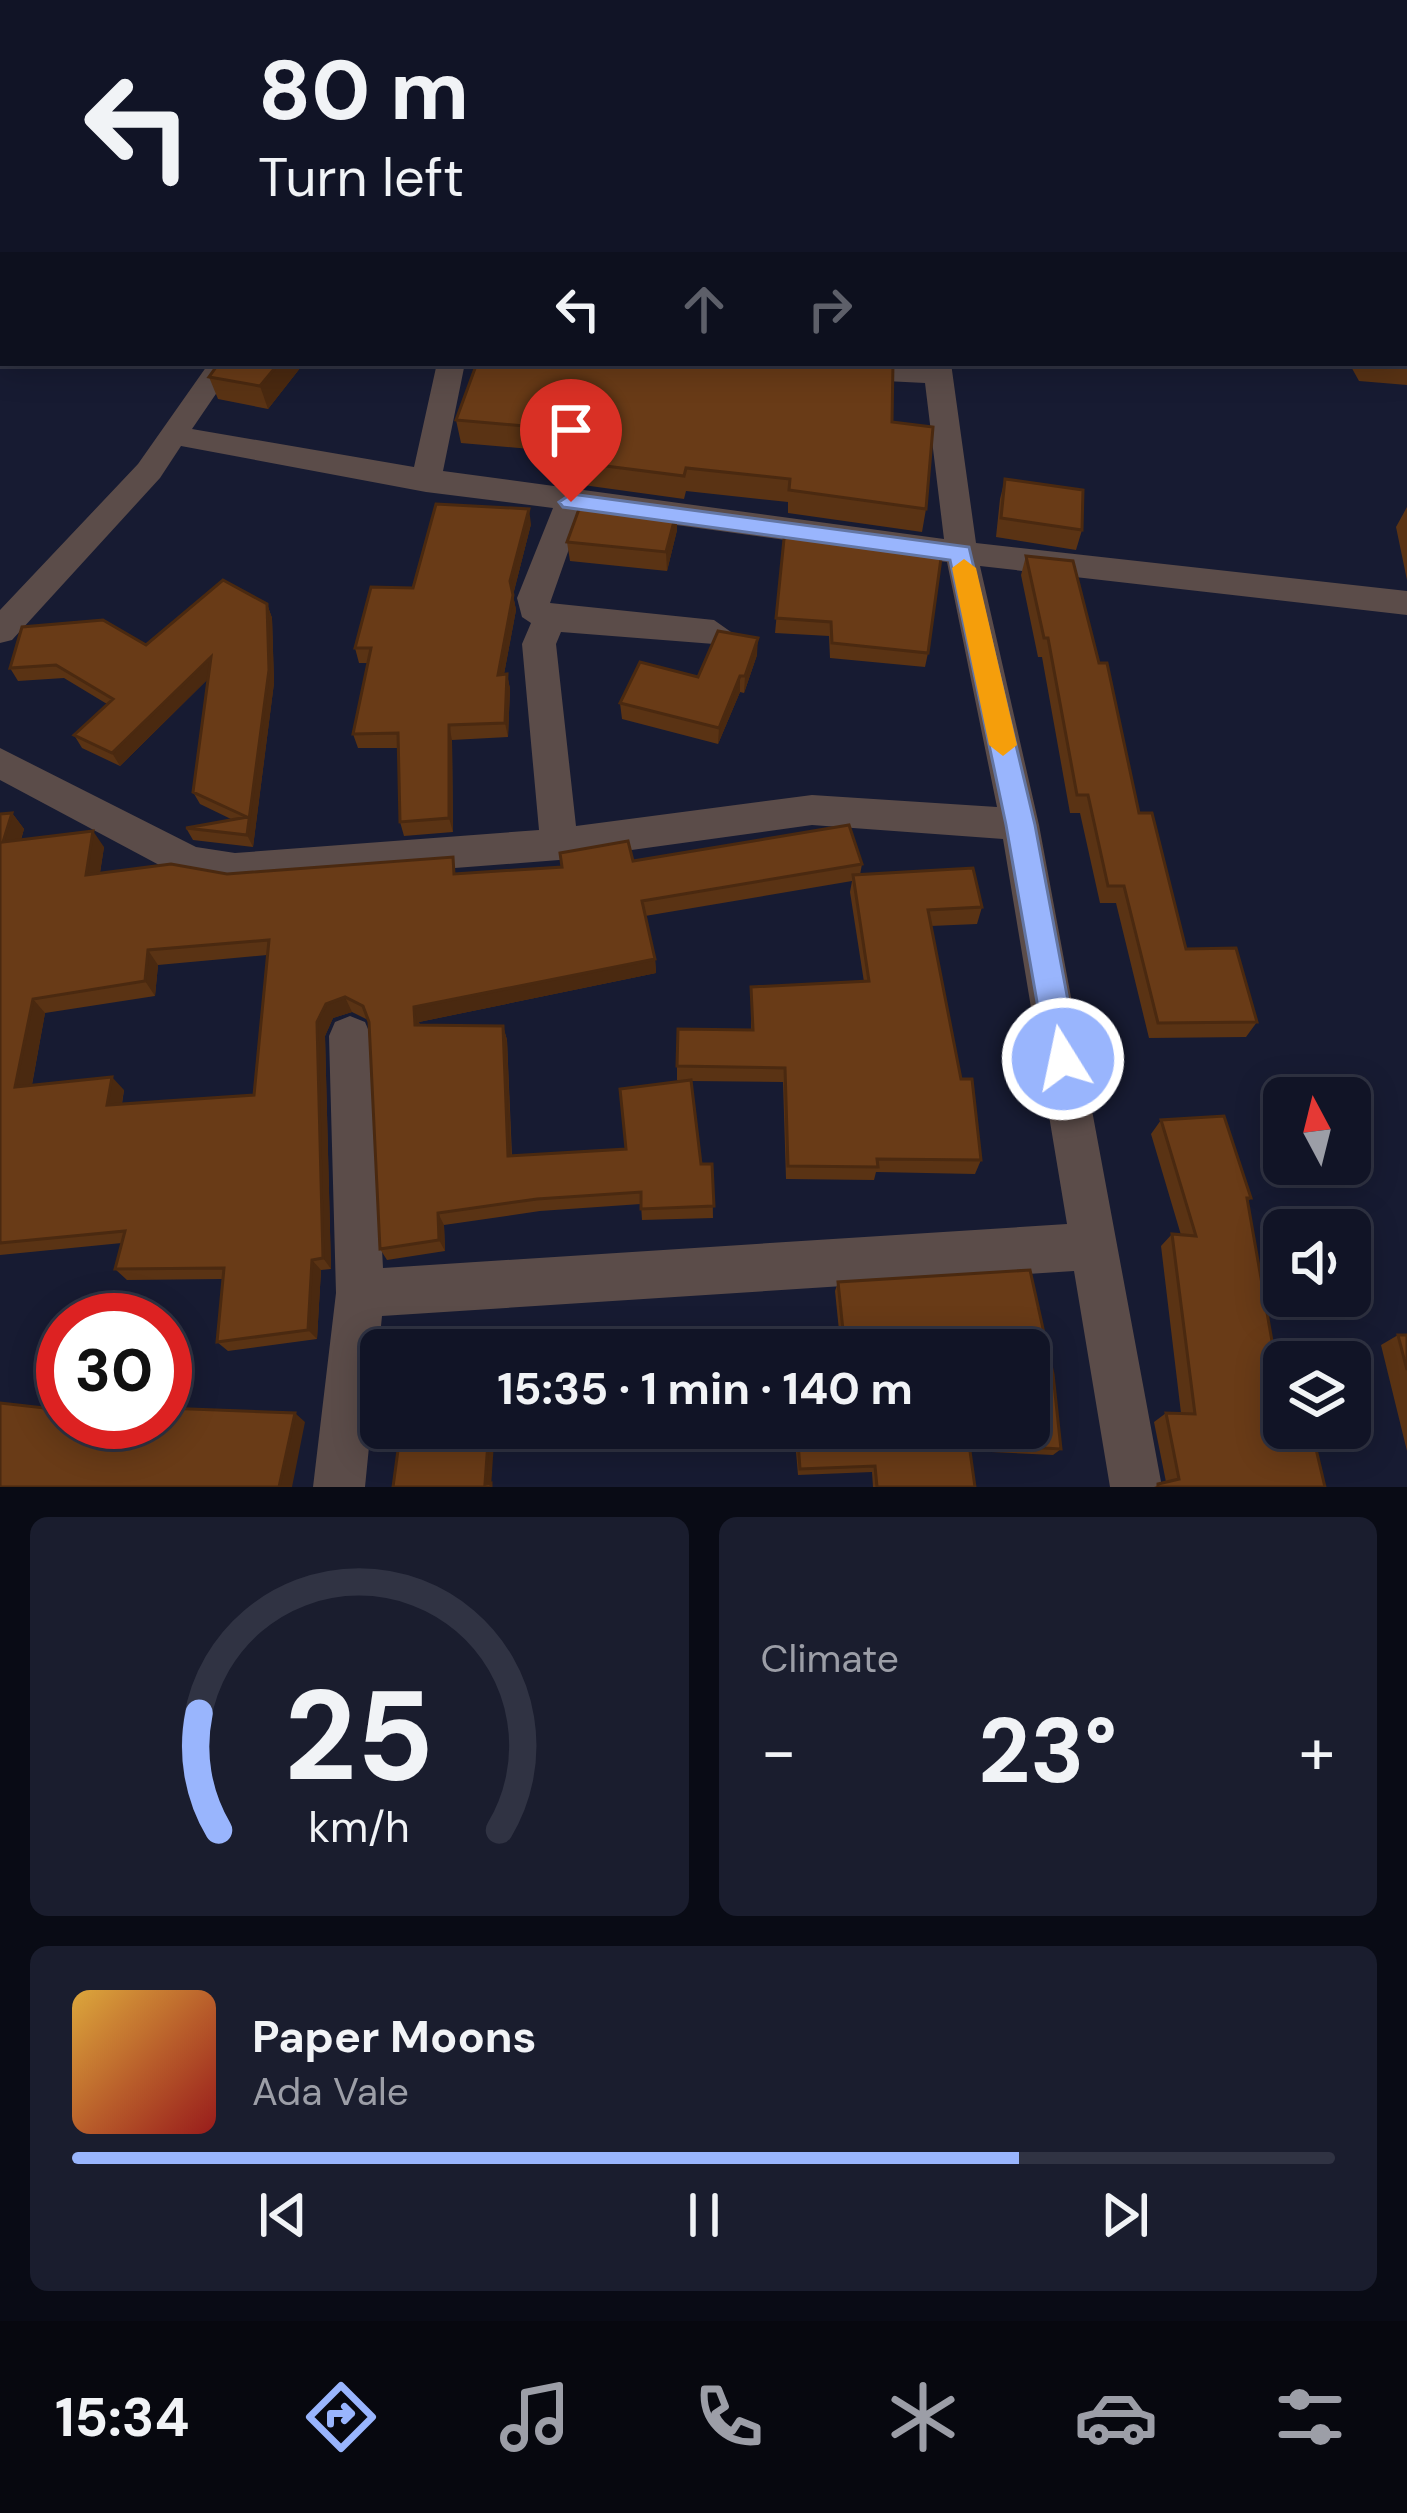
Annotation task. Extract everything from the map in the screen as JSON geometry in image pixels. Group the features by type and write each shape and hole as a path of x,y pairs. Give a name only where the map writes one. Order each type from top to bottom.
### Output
{"street":[{"path":"0,631 177,436 221,366"},
{"path":"426,482 450,366"},
{"path":"821,369 937,369 961,553 1020,825 1136,1487"},
{"path":"177,436 426,482 571,502 961,553 1407,603"},
{"path":"571,502 533,598 534,609 550,619 714,632"},
{"path":"550,619 539,644 559,844"},
{"path":"0,763 190,862 218,867 559,844 812,810 870,810 1020,825"},
{"path":"338,1487 360,1293 350,1036"},
{"path":"360,1293 1097,1246"}],"building":[{"path":"217,366 277,366 260,386 209,377"},
{"path":"476,366 893,366 892,422 933,427 926,509 789,490 790,479 686,468 684,476 551,459 558,429 456,420"},
{"path":"1005,479 1083,490 1082,530 1001,518"},
{"path":"583,498 677,510 666,552 567,542"},
{"path":"436,504 529,509 510,581 513,595 498,675 507,674 505,723 449,725 449,818 400,822 398,733 353,734 371,648 355,648 371,587 413,588"},
{"path":"785,529 942,551 928,653 832,643 831,622 776,618"},
{"path":"1026,556 1073,561 1099,663 1107,663 1139,813 1152,813 1186,949 1236,948 1257,1022 1158,1023 1124,886 1108,886 1088,795 1077,795 1048,638 1044,638"},
{"path":"223,580 267,604 269,670 247,835 186,828 247,817 193,792 211,657 112,753 74,735 113,699 56,665 10,668 22,627 103,620 146,645"},
{"path":"718,631 758,638 719,728 620,703 640,662 698,677"},
{"path":"12,813 3,842 93,831 86,875 171,864 227,874 453,857 454,874 562,867 560,853 628,841 633,861 849,825 862,864 642,901 655,959 414,1007 415,1025 503,1026 508,1156 626,1149 620,1089 691,1080 701,1164 712,1164 714,1206 641,1209 641,1192 537,1199 438,1213 439,1240 380,1249 369,1022 363,1006 345,997 326,1004 317,1022 323,1258 312,1260 308,1330 217,1342 224,1268 115,1269 125,1231 0,1243 0,814","holes":["269,940 254,1095 107,1105 112,1077 15,1087 33,999 145,981 148,950"]},
{"path":"973,868 982,907 928,910 961,1079 972,1079 981,1160 877,1159 878,1167 788,1166 785,1068 677,1066 678,1029 753,1030 751,987 869,981 853,875"},
{"path":"1224,1116 1251,1198 1247,1198 1263,1290 1263,1317 1268,1317 1272,1341 1263,1341 1263,1449 1316,1449 1325,1487 1158,1487 1179,1479 1166,1413 1195,1414 1172,1234 1196,1236 1161,1120"},
{"path":"1030,1270 1043,1329 843,1329 838,1282"},
{"path":"1398,1335 1407,1335 1407,1370"},
{"path":"1050,1360 1053,1374 1061,1449 1050,1448"},
{"path":"0,1403 36,1407 36,1449 192,1449 192,1409 295,1413 279,1487 0,1487"},
{"path":"398,1449 488,1449 485,1484 491,1487 393,1487"},
{"path":"799,1449 970,1449 975,1487 877,1487 875,1466 800,1469"}],"slow traffic":[{"path":"964,568 1003,745"}],"route":[{"path":"571,502 961,553 1020,825 1063,1059"}]}
